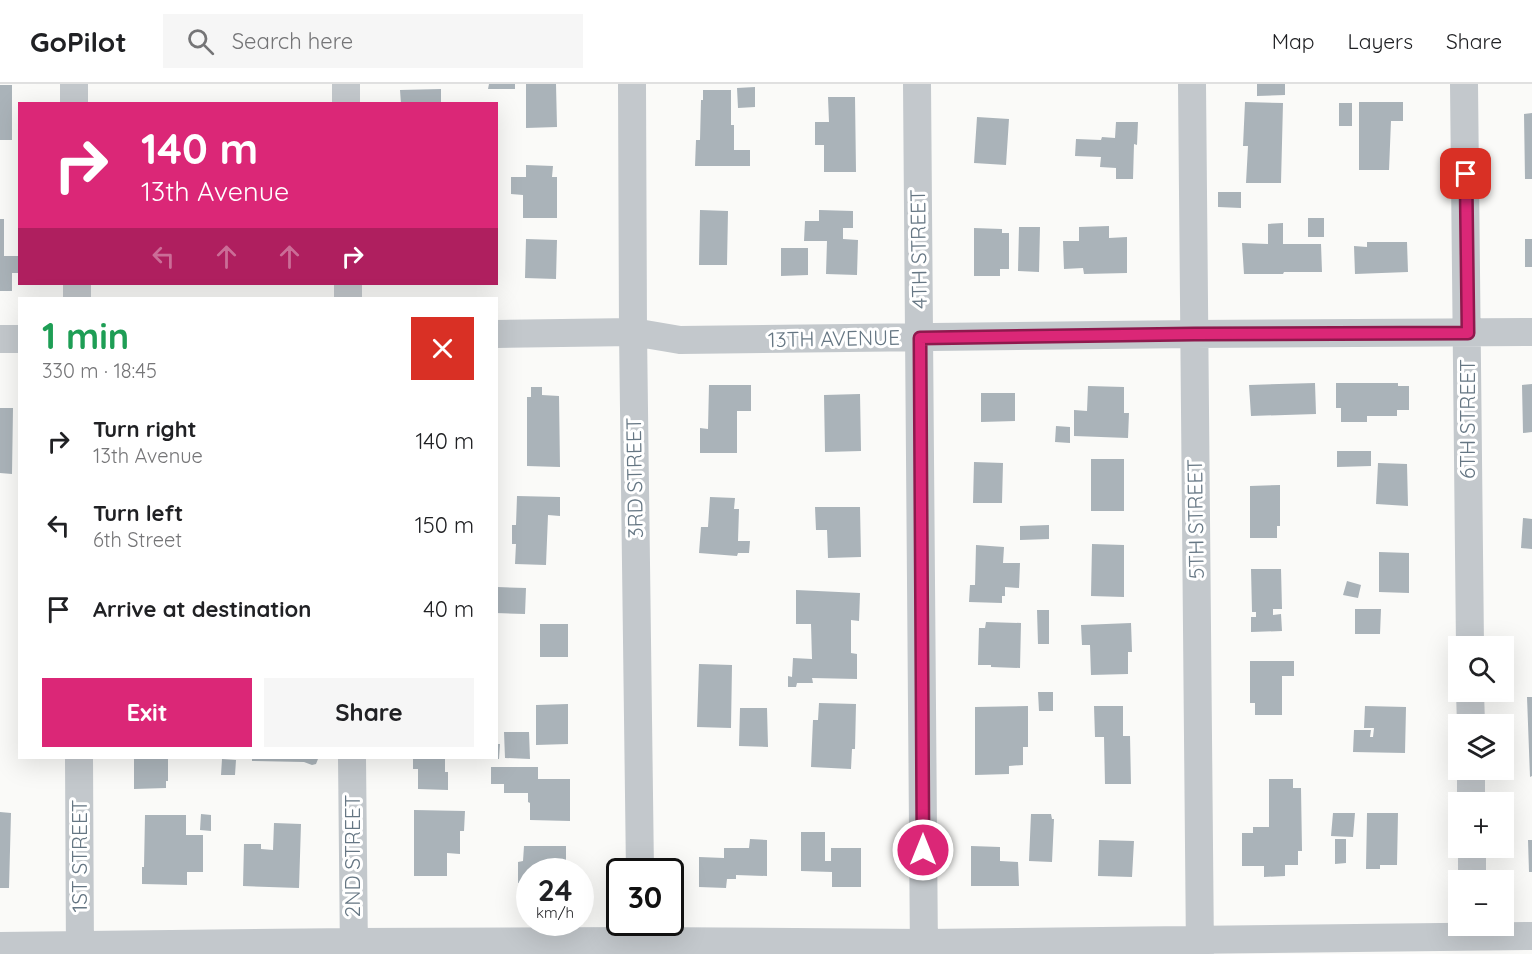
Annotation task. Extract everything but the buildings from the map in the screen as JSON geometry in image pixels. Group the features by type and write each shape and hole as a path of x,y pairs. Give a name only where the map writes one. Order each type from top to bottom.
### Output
{"street":[{"path":"74,84 74,102"},
{"path":"346,84 346,102"},
{"name":"3RD STREET","path":"632,84 640,858"},
{"name":"4TH STREET","path":"917,84 924,948"},
{"name":"5TH STREET","path":"1192,84 1200,947"},
{"name":"6TH STREET","path":"1464,84 1470,636"},
{"name":"13TH AVENUE","path":"498,334 633,332 680,340 1532,332"},
{"path":"0,339 18,339"},
{"name":"1ST STREET","path":"79,759 80,950"},
{"name":"2ND STREET","path":"352,759 353,948"},
{"path":"0,946 80,950 353,948 641,939 924,948 1200,947 1532,936"}],"route":[{"path":"923,850 920,338 1468,333 1466,174"}]}
